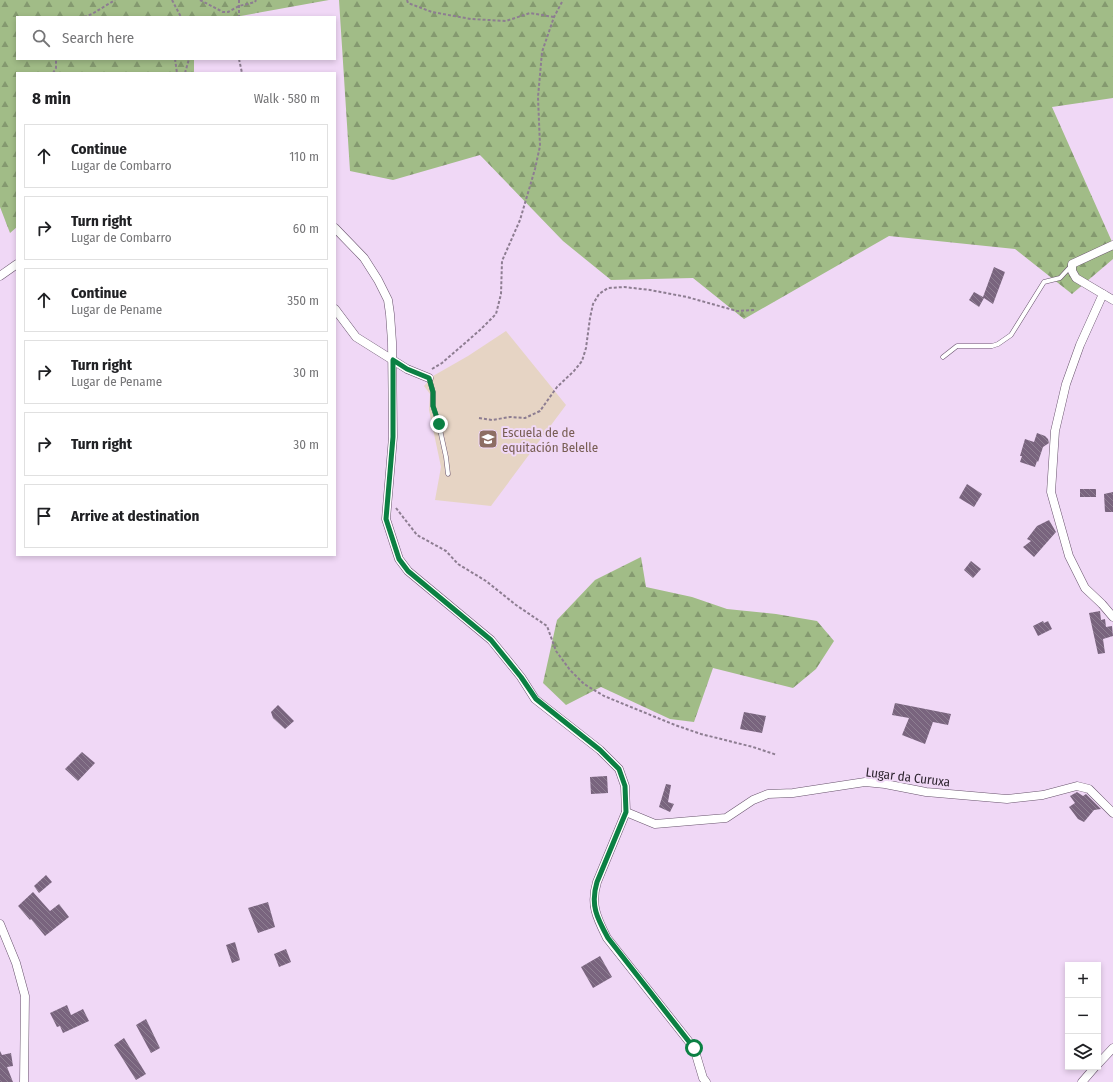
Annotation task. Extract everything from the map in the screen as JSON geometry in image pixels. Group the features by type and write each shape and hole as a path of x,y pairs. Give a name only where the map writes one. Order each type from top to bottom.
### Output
{"street":[{"path":"336,229 364,258 378,280 388,300 393,360 393,437 386,519 399,559 408,571 491,640 521,677 536,699 600,750 619,769 625,786 626,812 594,892 594,904 598,920 608,938 694,1048 703,1078 706,1082"},
{"path":"1113,245 1072,264 1072,271 1076,278 1113,300"},
{"path":"0,276 16,265"},
{"path":"1103,294 1080,345 1066,384 1055,430 1051,492 1069,556 1085,588 1113,617"},
{"path":"336,310 356,337 407,369 425,377"},
{"name":"Lugar da Curuxa","path":"626,812 655,824 726,818 753,800 768,794 793,793 865,782 885,784 926,792 1007,799 1043,795 1077,786 1090,789 1113,813"},
{"path":"0,924 16,963 25,996 24,1082"},
{"path":"1101,1061 1113,1048"},
{"path":"1082,1082 1092,1070"}],"lane":[{"path":"943,357 958,346 992,346 998,344 1011,335 1044,282 1060,278 1072,264"},
{"path":"425,377 433,392 433,406 439,424 448,474"}],"path":[{"path":"87,16 115,0"},
{"path":"172,0 180,16"},
{"path":"200,0 223,12 228,12 239,6 255,2 256,0"},
{"path":"239,0 239,16"},
{"path":"407,0 408,3 432,12 471,20 506,21 530,12 554,17"},
{"path":"425,377 480,330 496,314 501,294 502,261 520,220 540,146 538,97 542,52 554,17 563,0"},
{"path":"54,72 56,60"},
{"path":"175,60 177,72"},
{"path":"185,72 188,60"},
{"path":"239,60 242,72"},
{"path":"479,418 492,420 510,417 526,418 540,411 557,387 582,362 586,348 593,304 599,294 608,288 624,287 650,290 687,297 737,310 754,310"},
{"path":"396,508 416,535 446,551 458,564 486,581 516,605 547,626 556,651 570,670 584,684 604,696 674,725 777,755"}],"shaded area":[{"name":"Escuela de de equitación Belelle","path":"506,331 566,405 491,506 435,500 441,467 429,410 430,394 424,386 433,376 468,356"}],"green space":[{"path":"0,0 329,0 241,16 16,16 16,60 194,60 194,72 16,72 16,228 10,233 0,207"},
{"path":"339,0 1113,0 1113,98 1052,107 1113,244 1113,259 1072,294 1015,249 889,236 744,319 693,278 611,280 563,241 480,155 393,180 350,171"},
{"path":"641,557 646,587 692,597 727,609 776,614 817,621 834,641 816,669 793,688 713,668 694,722 670,719 601,687 566,705 543,683 557,620 595,580"}],"building":[{"path":"994,267 1005,272 993,304 984,298 979,307 969,300 974,292 983,297"},
{"path":"1037,433 1045,436 1049,443 1043,447 1035,467 1020,462 1022,456 1020,456 1025,439 1034,442"},
{"path":"967,484 982,494 974,507 959,498"},
{"path":"1080,489 1096,489 1096,497 1080,497"},
{"path":"1113,492 1113,512 1105,512 1104,494"},
{"path":"1049,520 1056,532 1034,557 1023,547 1031,541 1027,539 1037,526"},
{"path":"971,561 981,569 973,578 964,570"},
{"path":"1100,611 1101,620 1105,619 1106,627 1112,626 1113,636 1103,639 1105,653 1098,654 1089,613"},
{"path":"1043,621 1044,623 1048,621 1052,629 1038,636 1033,626"},
{"path":"895,703 951,714 948,725 933,722 925,744 902,735 909,718 892,715"},
{"path":"278,705 294,721 285,729 273,718 271,712"},
{"path":"744,712 766,716 762,733 740,729"},
{"path":"82,752 95,763 78,781 65,769"},
{"path":"607,776 608,793 591,794 590,777"},
{"path":"666,784 671,785 668,802 674,804 670,812 659,807"},
{"path":"1077,792 1083,796 1086,794 1101,809 1094,810 1084,822 1078,819 1069,807 1075,803 1070,796"},
{"path":"46,875 52,882 39,893 34,886"},
{"path":"33,892 50,911 59,904 69,917 45,936 18,906"},
{"path":"268,902 275,927 258,933 248,908"},
{"path":"235,942 240,960 232,963 226,945"},
{"path":"286,949 291,962 279,967 274,954"},
{"path":"600,956 612,977 593,988 581,967"},
{"path":"67,1005 71,1015 83,1009 89,1021 63,1033 60,1026 57,1027 50,1013"},
{"path":"146,1019 160,1048 151,1053 136,1025"},
{"path":"124,1038 146,1074 136,1080 114,1045"},
{"path":"0,1051 2,1055 11,1053 13,1066 7,1067 13,1082 0,1082"}],"place":[{"name":"Escuela de de equitación Belelle","path":"488,439"}],"route":[{"path":"439,424 433,406 433,392 429,378 407,369 393,360 393,437 386,519 399,559 408,571 491,640 521,677 536,699 600,750 619,769 625,786 626,812 594,892 594,904 598,920 608,938 694,1048"}]}
